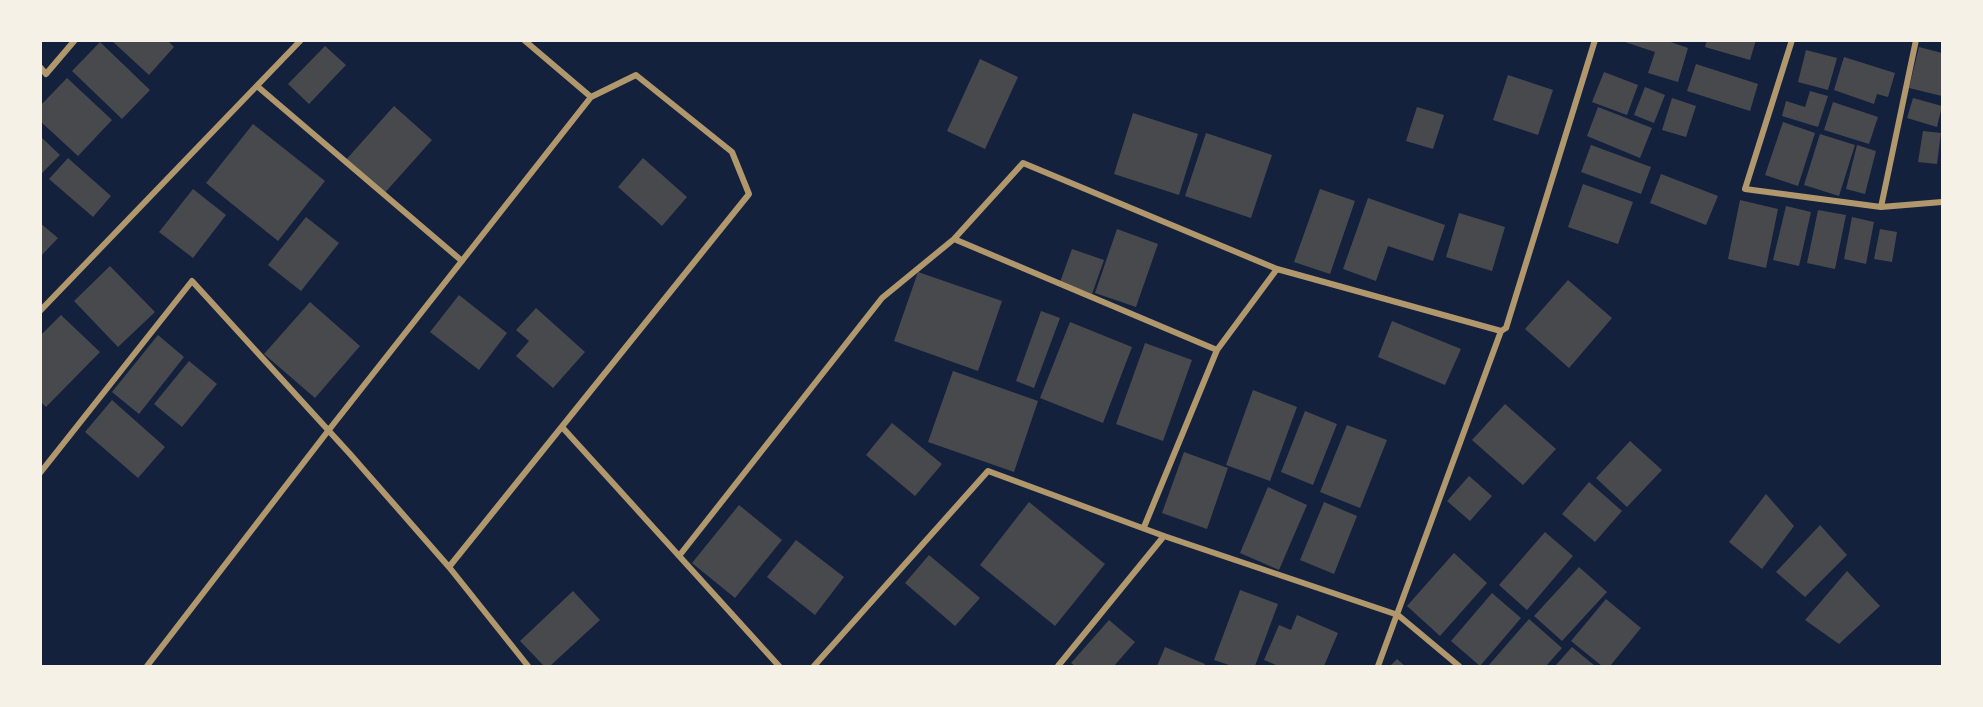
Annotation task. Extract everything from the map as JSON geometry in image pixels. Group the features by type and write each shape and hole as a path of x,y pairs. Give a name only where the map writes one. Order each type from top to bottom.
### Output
{"street":[{"path":"40,80 75,40"},
{"path":"40,311 301,40"},
{"path":"524,40 591,97"},
{"path":"1378,666 1501,331 1506,328 1595,40"},
{"path":"1792,40 1745,189 1881,207 1942,202"},
{"path":"1881,207 1916,40"},
{"path":"40,67 46,74"},
{"path":"147,666 328,431 591,97 636,75 732,152 749,194 449,567"},
{"path":"257,86 462,261"},
{"path":"680,556 882,298 954,239 1023,163 1277,269 1501,331"},
{"path":"954,239 1217,350"},
{"path":"1144,527 1217,350 1277,269"},
{"path":"40,473 192,281 449,567 528,666"},
{"path":"562,427 779,666"},
{"path":"814,666 988,471 1164,536 1398,615 1459,666"},
{"path":"1058,666 1164,536"}],"building":[{"path":"111,40 167,40 174,47 149,75"},
{"path":"1619,40 1665,40 1688,48 1678,82 1648,73 1655,52"},
{"path":"1707,40 1756,40 1750,60 1705,47"},
{"path":"100,42 150,90 122,119 72,71"},
{"path":"325,46 346,65 309,104 288,84"},
{"path":"1919,47 1942,53 1942,96 1909,88"},
{"path":"1806,50 1837,58 1828,90 1798,82"},
{"path":"1844,57 1895,73 1888,97 1877,94 1874,104 1834,90"},
{"path":"980,59 1018,77 985,149 947,131"},
{"path":"1696,64 1758,84 1750,111 1687,91"},
{"path":"1604,72 1638,85 1627,115 1592,102"},
{"path":"1508,75 1553,90 1538,135 1493,120"},
{"path":"67,78 112,120 78,156 40,121 40,106"},
{"path":"1645,87 1665,95 1654,123 1634,115"},
{"path":"1810,91 1828,96 1818,127 1782,116 1786,101 1805,107"},
{"path":"1672,98 1696,106 1686,137 1662,130"},
{"path":"1913,98 1942,106 1937,127 1907,118"},
{"path":"1833,102 1878,117 1869,144 1824,130"},
{"path":"394,106 432,140 382,196 344,162"},
{"path":"1417,107 1444,115 1433,149 1406,141"},
{"path":"1598,107 1652,128 1640,158 1587,136"},
{"path":"1133,113 1198,134 1179,195 1114,174"},
{"path":"1783,122 1815,133 1798,186 1765,175"},
{"path":"253,124 325,181 278,241 206,183"},
{"path":"1923,131 1941,133 1937,164 1918,162"},
{"path":"1206,133 1272,155 1251,218 1185,196"},
{"path":"1820,134 1855,145 1839,196 1804,185"},
{"path":"40,136 60,155 40,175"},
{"path":"1591,145 1651,167 1641,194 1581,172"},
{"path":"1857,145 1876,151 1865,194 1846,189"},
{"path":"68,158 111,196 93,217 49,179"},
{"path":"643,158 687,197 662,226 618,187"},
{"path":"1661,174 1718,196 1706,225 1650,203"},
{"path":"1583,184 1633,202 1618,244 1568,227"},
{"path":"193,189 226,215 193,258 159,232"},
{"path":"1320,189 1355,201 1330,274 1294,262"},
{"path":"1368,198 1445,225 1433,261 1388,246 1376,281 1343,269"},
{"path":"1740,200 1778,209 1766,268 1728,259"},
{"path":"1786,206 1811,212 1799,266 1773,260"},
{"path":"1818,210 1846,215 1835,269 1807,263"},
{"path":"1459,213 1505,227 1492,271 1446,257"},
{"path":"306,217 339,243 301,291 268,265"},
{"path":"1852,217 1874,222 1866,264 1844,259"},
{"path":"40,223 58,238 40,257"},
{"path":"1117,229 1158,244 1136,307 1095,293"},
{"path":"1880,229 1897,232 1892,262 1874,259"},
{"path":"1072,249 1104,260 1092,294 1060,282"},
{"path":"110,266 155,312 118,347 74,301"},
{"path":"918,272 1002,301 978,371 894,341"},
{"path":"1568,280 1612,318 1569,368 1525,329"},
{"path":"459,295 507,333 479,370 430,332"},
{"path":"310,302 360,346 315,398 264,354"},
{"path":"536,308 585,352 553,388 516,356 529,341 516,330"},
{"path":"1041,311 1060,318 1034,388 1016,381"},
{"path":"61,315 100,352 46,407 40,401 40,336"},
{"path":"1392,321 1461,349 1445,385 1378,357"},
{"path":"1070,322 1132,347 1103,423 1040,398"},
{"path":"158,335 184,357 139,414 112,392"},
{"path":"1145,343 1192,360 1163,441 1116,424"},
{"path":"189,361 217,384 182,427 154,404"},
{"path":"953,371 1038,401 1014,472 928,442"},
{"path":"1253,390 1297,407 1270,481 1226,465"},
{"path":"112,400 165,447 138,478 85,432"},
{"path":"1505,404 1556,449 1523,485 1472,440"},
{"path":"1305,411 1337,424 1313,485 1281,472"},
{"path":"892,423 942,464 915,496 866,455"},
{"path":"1347,425 1387,440 1360,508 1320,492"},
{"path":"1630,441 1662,470 1627,507 1596,478"},
{"path":"1184,452 1228,468 1207,529 1162,513"},
{"path":"1469,476 1492,496 1470,521 1447,501"},
{"path":"1589,482 1622,511 1595,542 1562,514"},
{"path":"1268,487 1307,505 1279,570 1240,553"},
{"path":"1766,494 1794,526 1762,569 1729,542"},
{"path":"1029,502 1105,564 1055,626 980,565"},
{"path":"1324,502 1357,516 1334,574 1300,560"},
{"path":"739,505 782,540 735,598 692,563"},
{"path":"1820,525 1847,555 1805,597 1776,572"},
{"path":"1545,532 1573,556 1527,610 1499,585"},
{"path":"796,540 844,577 815,615 767,577"},
{"path":"1454,553 1487,583 1440,636 1407,606"},
{"path":"929,555 980,598 955,626 905,583"},
{"path":"1579,567 1607,592 1562,641 1534,616"},
{"path":"1847,571 1880,606 1839,644 1805,620"},
{"path":"1240,590 1278,604 1255,666 1232,666 1214,660"},
{"path":"573,591 600,620 550,666 544,666 520,641"},
{"path":"1492,593 1521,618 1480,666 1451,641"},
{"path":"1606,599 1641,628 1610,666 1602,666 1571,641"},
{"path":"1297,615 1338,633 1324,666 1275,666 1264,660 1279,625 1291,630"},
{"path":"1529,619 1562,648 1546,666 1488,666"},
{"path":"1109,620 1135,642 1114,666 1075,666 1071,663"},
{"path":"1165,647 1205,664 1204,666 1157,666"},
{"path":"1572,647 1595,666 1555,666"},
{"path":"1397,659 1405,666 1390,666"}]}
